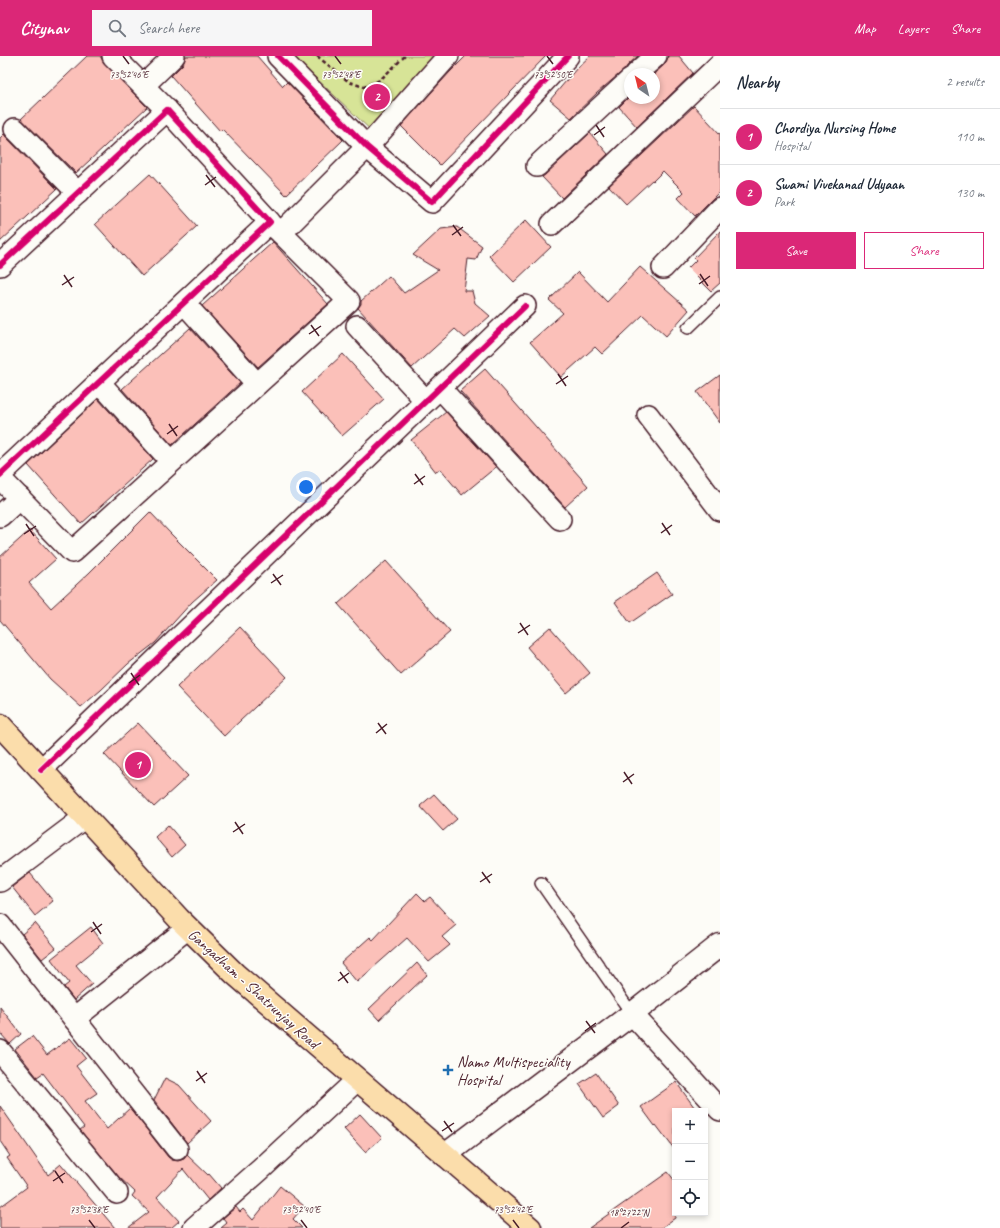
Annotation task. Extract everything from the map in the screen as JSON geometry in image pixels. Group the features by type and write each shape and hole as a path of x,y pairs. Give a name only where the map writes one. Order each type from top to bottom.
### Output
{"main road":[{"name":"Gangadham - Shatrunjay Road","path":"0,725 188,928 235,974 530,1228"}],"street":[{"path":"114,56 167,110 275,228 349,301 72,552 0,476 184,302 275,228 367,147 448,56"},
{"path":"143,86 174,56"},
{"path":"278,56 367,147 432,202 568,56"},
{"path":"643,68 656,56"},
{"path":"552,224 720,64"},
{"path":"537,166 624,86"},
{"path":"0,264 167,110"},
{"path":"15,129 78,193"},
{"path":"663,268 720,208"},
{"path":"184,302 257,384"},
{"path":"41,770 525,306"},
{"path":"357,326 433,394 560,519"},
{"path":"99,382 171,461"},
{"path":"648,415 720,510"},
{"path":"0,516 20,498"},
{"path":"0,882 85,817"},
{"path":"0,925 177,1149"},
{"path":"74,1019 188,928"},
{"path":"445,1155 720,946"},
{"path":"632,1014 720,1110"},
{"path":"0,1051 118,1193"},
{"path":"194,1228 260,1170 357,1080"}],"lane":[{"path":"688,328 720,297"},
{"path":"541,883 632,1014"}],"path":[{"path":"317,56 349,82 364,87 380,80 405,56"}],"green space":[{"path":"293,56 458,56 379,138"}],"building":[{"path":"87,56 100,56 105,64 147,107 76,173 21,119"},
{"path":"186,56 257,56 283,86 287,82 343,140 286,195 222,129 220,131 171,76 183,64"},
{"path":"466,56 546,56 440,165 401,126"},
{"path":"590,56 638,56 571,118 550,100 577,68"},
{"path":"668,56 679,56 693,73 637,127 619,107 624,102 624,104 660,104 660,69 667,60"},
{"path":"694,106 720,134 720,191 695,216 678,198 684,192 663,171 626,204 609,186"},
{"path":"590,133 608,154 562,198 542,177"},
{"path":"4,134 57,189 0,242 0,138"},
{"path":"150,174 197,226 142,276 95,224"},
{"path":"526,220 551,247 514,282 489,256"},
{"path":"457,227 482,246 476,260 468,259 464,291 472,291 475,303 490,316 465,338 455,329 412,368 358,308 361,301 389,276 404,293 438,270 413,255 441,229"},
{"path":"720,231 720,283 711,291 688,268 696,260 694,258"},
{"path":"273,242 328,304 258,367 202,306"},
{"path":"640,267 689,310 666,336 643,315 602,354 595,347 561,377 530,342 563,313 549,300 578,272 607,302"},
{"path":"190,328 240,383 172,445 122,389"},
{"path":"343,354 384,399 342,436 302,392"},
{"path":"485,369 588,486 565,507 460,391"},
{"path":"720,375 720,423 697,392"},
{"path":"98,399 153,459 81,524 28,465"},
{"path":"446,412 496,467 462,495 440,469 436,472 411,440"},
{"path":"150,512 217,580 192,602 155,643 128,664 81,707 50,679 0,620 0,557 30,530 56,559 29,583 51,608 89,573"},
{"path":"386,561 450,632 401,675 338,604"},
{"path":"657,573 672,594 630,623 615,602"},
{"path":"240,627 287,677 224,736 177,687"},
{"path":"550,627 590,673 566,693 527,647"},
{"path":"138,723 188,776 154,807 104,754"},
{"path":"434,794 457,819 443,831 420,806"},
{"path":"168,825 185,845 172,857 155,837"},
{"path":"30,873 53,901 35,916 12,887"},
{"path":"417,893 425,901 430,897 456,925 442,937 450,945 429,962 407,938 357,982 341,963 370,937 373,940"},
{"path":"35,923 56,948 42,959 22,934"},
{"path":"91,927 103,943 76,965 92,984 74,1000 64,987 69,983 51,959"},
{"path":"417,963 427,975 379,1020 369,1009"},
{"path":"0,1007 21,1034 10,1044 0,1033"},
{"path":"32,1036 47,1055 70,1038 75,1044 86,1058 76,1066 97,1093 85,1101 107,1129 130,1108 168,1157 172,1160 178,1161 184,1159 187,1155 208,1175 209,1174 221,1188 208,1200 183,1169 157,1197 179,1221 171,1228 128,1228 149,1212 132,1196 135,1192 119,1177 80,1130 84,1127 43,1073 37,1077 15,1049"},
{"path":"596,1073 619,1106 603,1118 579,1084"},
{"path":"165,1078 179,1085 211,1121 187,1143 154,1100"},
{"path":"676,1082 695,1108 672,1108 672,1146 641,1107"},
{"path":"0,1106 48,1175 61,1164 115,1228 0,1228 0,1207 27,1187 7,1158 10,1156 0,1141"},
{"path":"360,1114 382,1138 365,1152 344,1129"},
{"path":"668,1172 672,1177 672,1216 675,1216 675,1218 661,1228 589,1228"},
{"path":"280,1186 304,1206 293,1219 302,1228 221,1228 227,1223 223,1218 236,1207 240,1212 243,1209 253,1220"}],"cycle path":[{"path":"278,56 367,147 432,202 568,56"},
{"path":"0,265 167,110 270,222 0,475"},
{"path":"41,770 525,306"}],"place":[{"name":"Swami Vivekanad Udyaan","path":"377,97"},
{"name":"Chordiya Nursing Home","path":"138,765"},
{"name":"Namo Multispeciality Hospital","path":"448,1070"}]}
